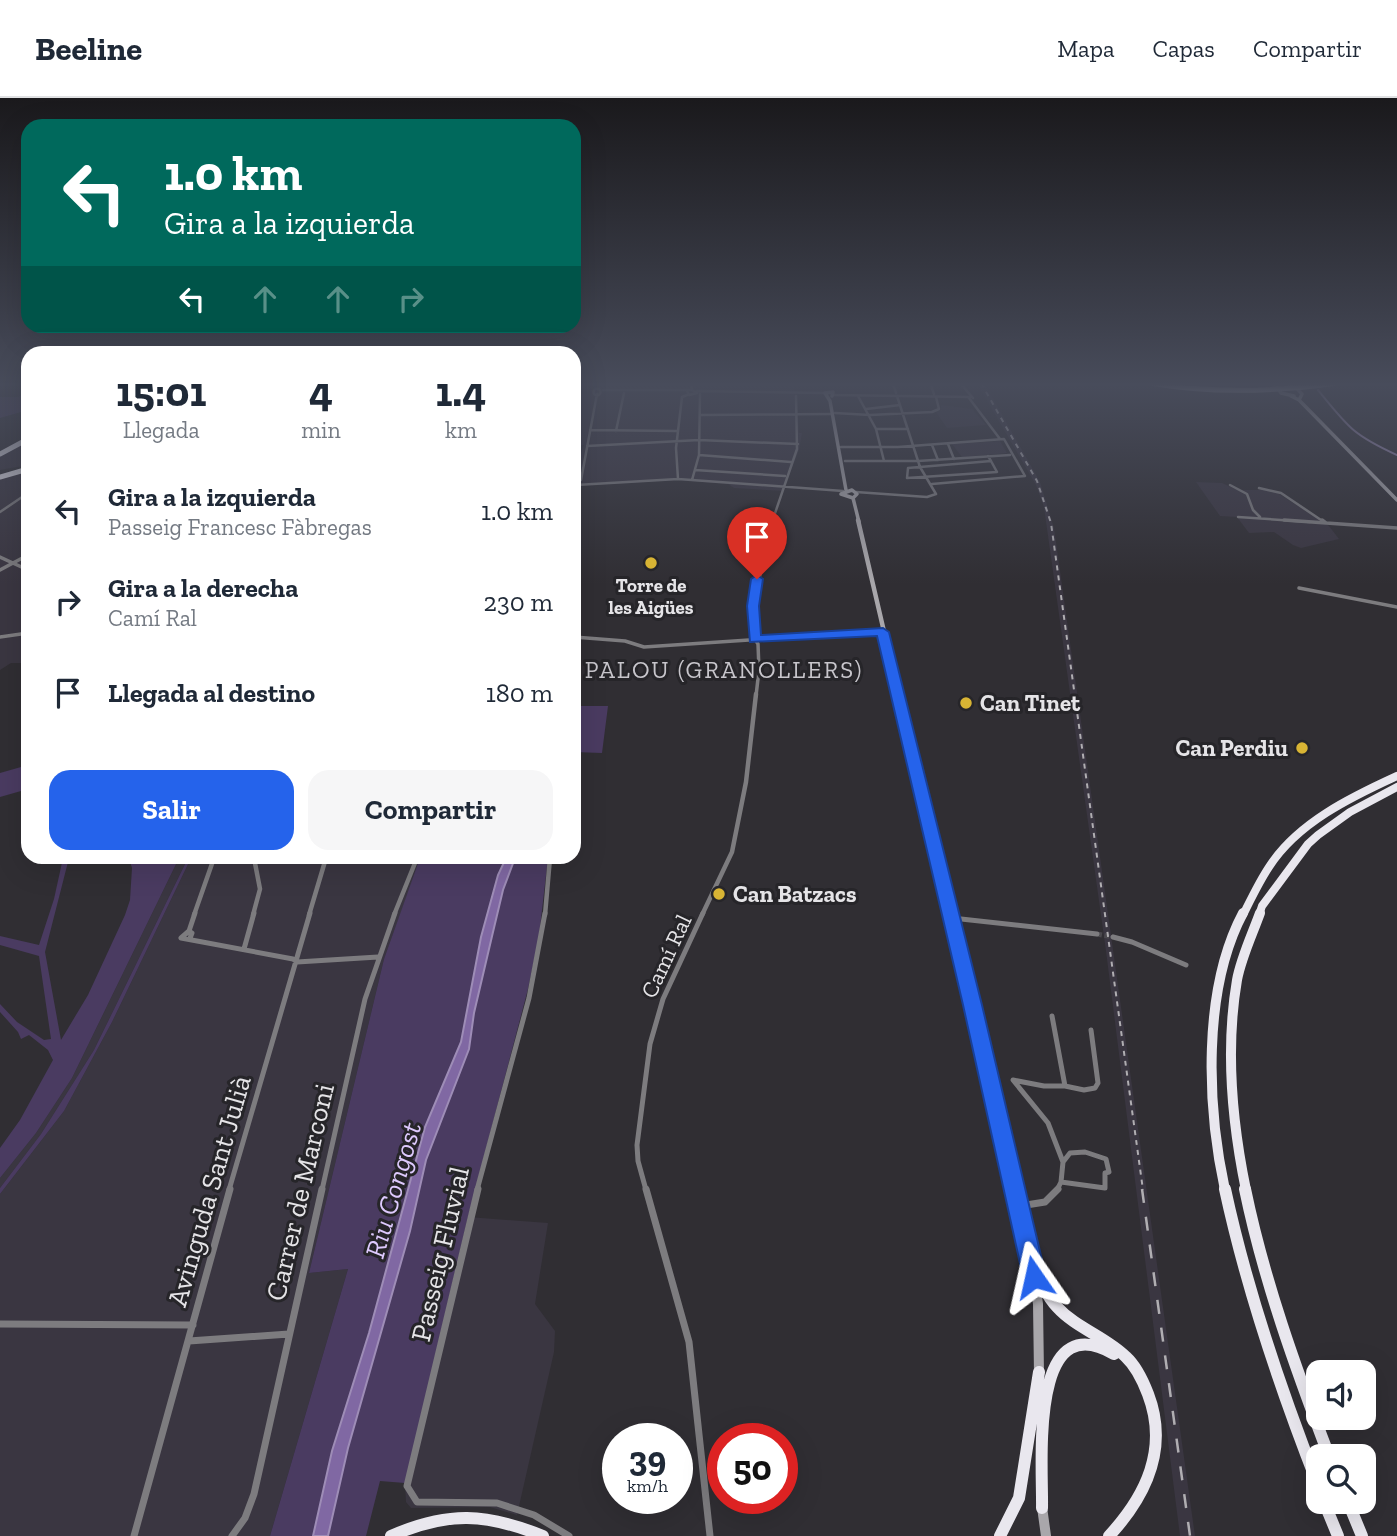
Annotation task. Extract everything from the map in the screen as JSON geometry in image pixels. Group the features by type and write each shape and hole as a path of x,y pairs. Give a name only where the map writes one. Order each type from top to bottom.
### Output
{"highway":[{"path":"0,473 21,469"},
{"path":"1306,1452 1257,1317 1228,1210 1214,1110 1216,1009 1222,972 1233,936 1246,903 1270,865 1297,836 1334,807 1397,776"},
{"path":"1325,1444 1277,1316 1249,1215 1233,1113 1233,1013 1238,979 1255,923 1284,874 1308,844 1344,815 1397,787"},
{"path":"1030,1254 1042,1284 1058,1308 1124,1356 1137,1370 1145,1385 1155,1424 1156,1455 1153,1470 1137,1505 1109,1536"},
{"path":"1042,1508 1046,1392 1057,1360 1074,1347 1100,1347 1119,1358 1145,1385"},
{"path":"1000,1536 1012,1515 1022,1483 1032,1394 1039,1372"},
{"path":"1329,1514 1338,1536"},
{"path":"1353,1514 1362,1536"},
{"path":"392,1535 417,1524 464,1515 485,1517 524,1533 543,1536"}],"main road":[{"path":"841,450 1030,1254 1038,1304 1037,1462 1046,1536"},
{"path":"842,450 851,494"},
{"path":"1351,450 1397,499"}],"street":[{"path":"581,475 586,450"},
{"path":"676,450 678,479"},
{"path":"692,480 699,450"},
{"name":"Camí Ral","path":"710,1536 689,1342 638,1161 637,1145 650,1044 663,999 732,852 746,782 757,692 759,649 755,639 753,606 757,579 781,486 796,450"},
{"path":"882,450 884,461"},
{"path":"581,480 678,479 851,494 931,497 936,493 920,467 915,450"},
{"path":"934,450 937,460"},
{"path":"951,450 954,458"},
{"path":"932,484 1025,476 1007,450"},
{"path":"845,461 918,461 1010,455"},
{"path":"699,456 791,462"},
{"path":"988,456 991,461 997,472 907,478 908,468 991,461"},
{"path":"695,470 785,477"},
{"path":"1230,485 1247,494 1253,510 1260,518"},
{"path":"1259,488 1281,493 1326,523"},
{"path":"0,512 21,498"},
{"path":"1238,517 1397,528"},
{"path":"0,557 21,567"},
{"path":"0,569 21,559"},
{"path":"1299,588 1397,607"},
{"path":"581,638 625,641 644,647 883,632"},
{"path":"0,637 21,634"},
{"path":"212,864 190,934 244,949 293,958 297,962 378,957"},
{"path":"244,949 260,889 255,864"},
{"name":"Avinguda Sant Julià","path":"134,1536 189,1341 205,1273 324,864"},
{"name":"Carrer de Marconi","path":"232,1536 245,1518 254,1494 359,1023 378,957 415,864"},
{"name":"Passeig Fluvial","path":"549,864 544,926 529,998 489,1142 407,1486 417,1502 498,1503 534,1515 569,1536"},
{"path":"951,918 1097,934"},
{"path":"1113,937 1132,942 1186,965"},
{"path":"1052,1016 1065,1086"},
{"path":"1019,1206 1040,1206 1056,1195 1061,1182 1063,1162 1048,1123 1013,1080 1084,1090 1095,1088 1098,1083 1091,1030"},
{"path":"1061,1182 1105,1188 1105,1173 1109,1172 1106,1159 1085,1152 1070,1153 1063,1162"},
{"path":"0,1324 193,1325"},
{"path":"189,1341 289,1334"}],"shaded area":[{"path":"9,450 21,450 21,466 0,470 0,455"},
{"path":"582,450 799,450 783,491 734,488 728,484 678,480 581,486"},
{"path":"957,450 1005,450 1007,453 962,457"},
{"path":"1016,450 1022,450 1040,482 1054,528 1195,1536 1180,1536 1106,951 1044,507 1036,485"},
{"path":"21,474 21,663 11,663 0,670 0,479"},
{"path":"1196,482 1222,483 1237,490 1273,490 1329,526 1339,539 1301,548 1274,532 1249,533 1237,517 1220,516"},
{"path":"581,706 608,706 602,753 581,752"},
{"path":"21,767 21,791 0,797 0,773"},
{"path":"62,864 67,864 45,952 61,1040 88,995 125,915 130,900 131,864 176,864 72,1078 36,1133 0,1178 0,1148 20,1120 53,1060 48,1050 29,1035 21,1039 0,1012 0,1004 17,1022 44,1040 51,1039 39,956 0,945 0,936 39,945"},
{"path":"176,864 185,864 94,1050 41,1134 0,1188 0,1178 36,1133 72,1078"},
{"path":"185,864 188,864 112,1022 64,1111 0,1194 0,1188 41,1134 94,1050"},
{"path":"188,864 466,864 426,895 408,893 384,959 309,1273 348,1269 270,1536 0,1536 0,1194 64,1111 112,1022"},
{"path":"418,864 503,864 481,937 461,1042 425,1127 369,1333 332,1452 313,1536 270,1536 348,1269 309,1273 384,959"},
{"path":"503,864 513,864 503,890 474,1013 469,1049 426,1160 410,1231 348,1448 328,1536 313,1536 332,1451 369,1333 425,1127 461,1042 481,937"},
{"path":"513,864 547,864 539,936 528,989 468,1217 405,1483 380,1481 366,1536 328,1536 348,1448 410,1231 426,1160 469,1049 474,1013 503,890"},
{"path":"468,1217 548,1223 535,1304 555,1331 554,1352 517,1515 490,1507 411,1508 406,1502 405,1483"}],"waterway":[{"path":"1387,450 1397,455"}],"tunnel":[{"path":"1097,934 1113,937"}],"railway":[{"path":"1019,450 1037,481 1051,523 1143,1190"},
{"path":"1142,1189 1190,1536"}],"place":[{"name":"Torre de les Aigües","path":"651,563"},
{"name":"Can Tinet","path":"966,703"},
{"name":"Can Perdiu","path":"1302,748"},
{"name":"Can Batzacs","path":"719,894"}],"district":[{"name":"PALOU (GRANOLLERS)","path":"724,669"}],"route":[{"path":"757,579 753,606 755,639 883,632 973,1005 1034,1277"}],"water label":[{"name":"Riu Congost","path":"393,1190"}]}
